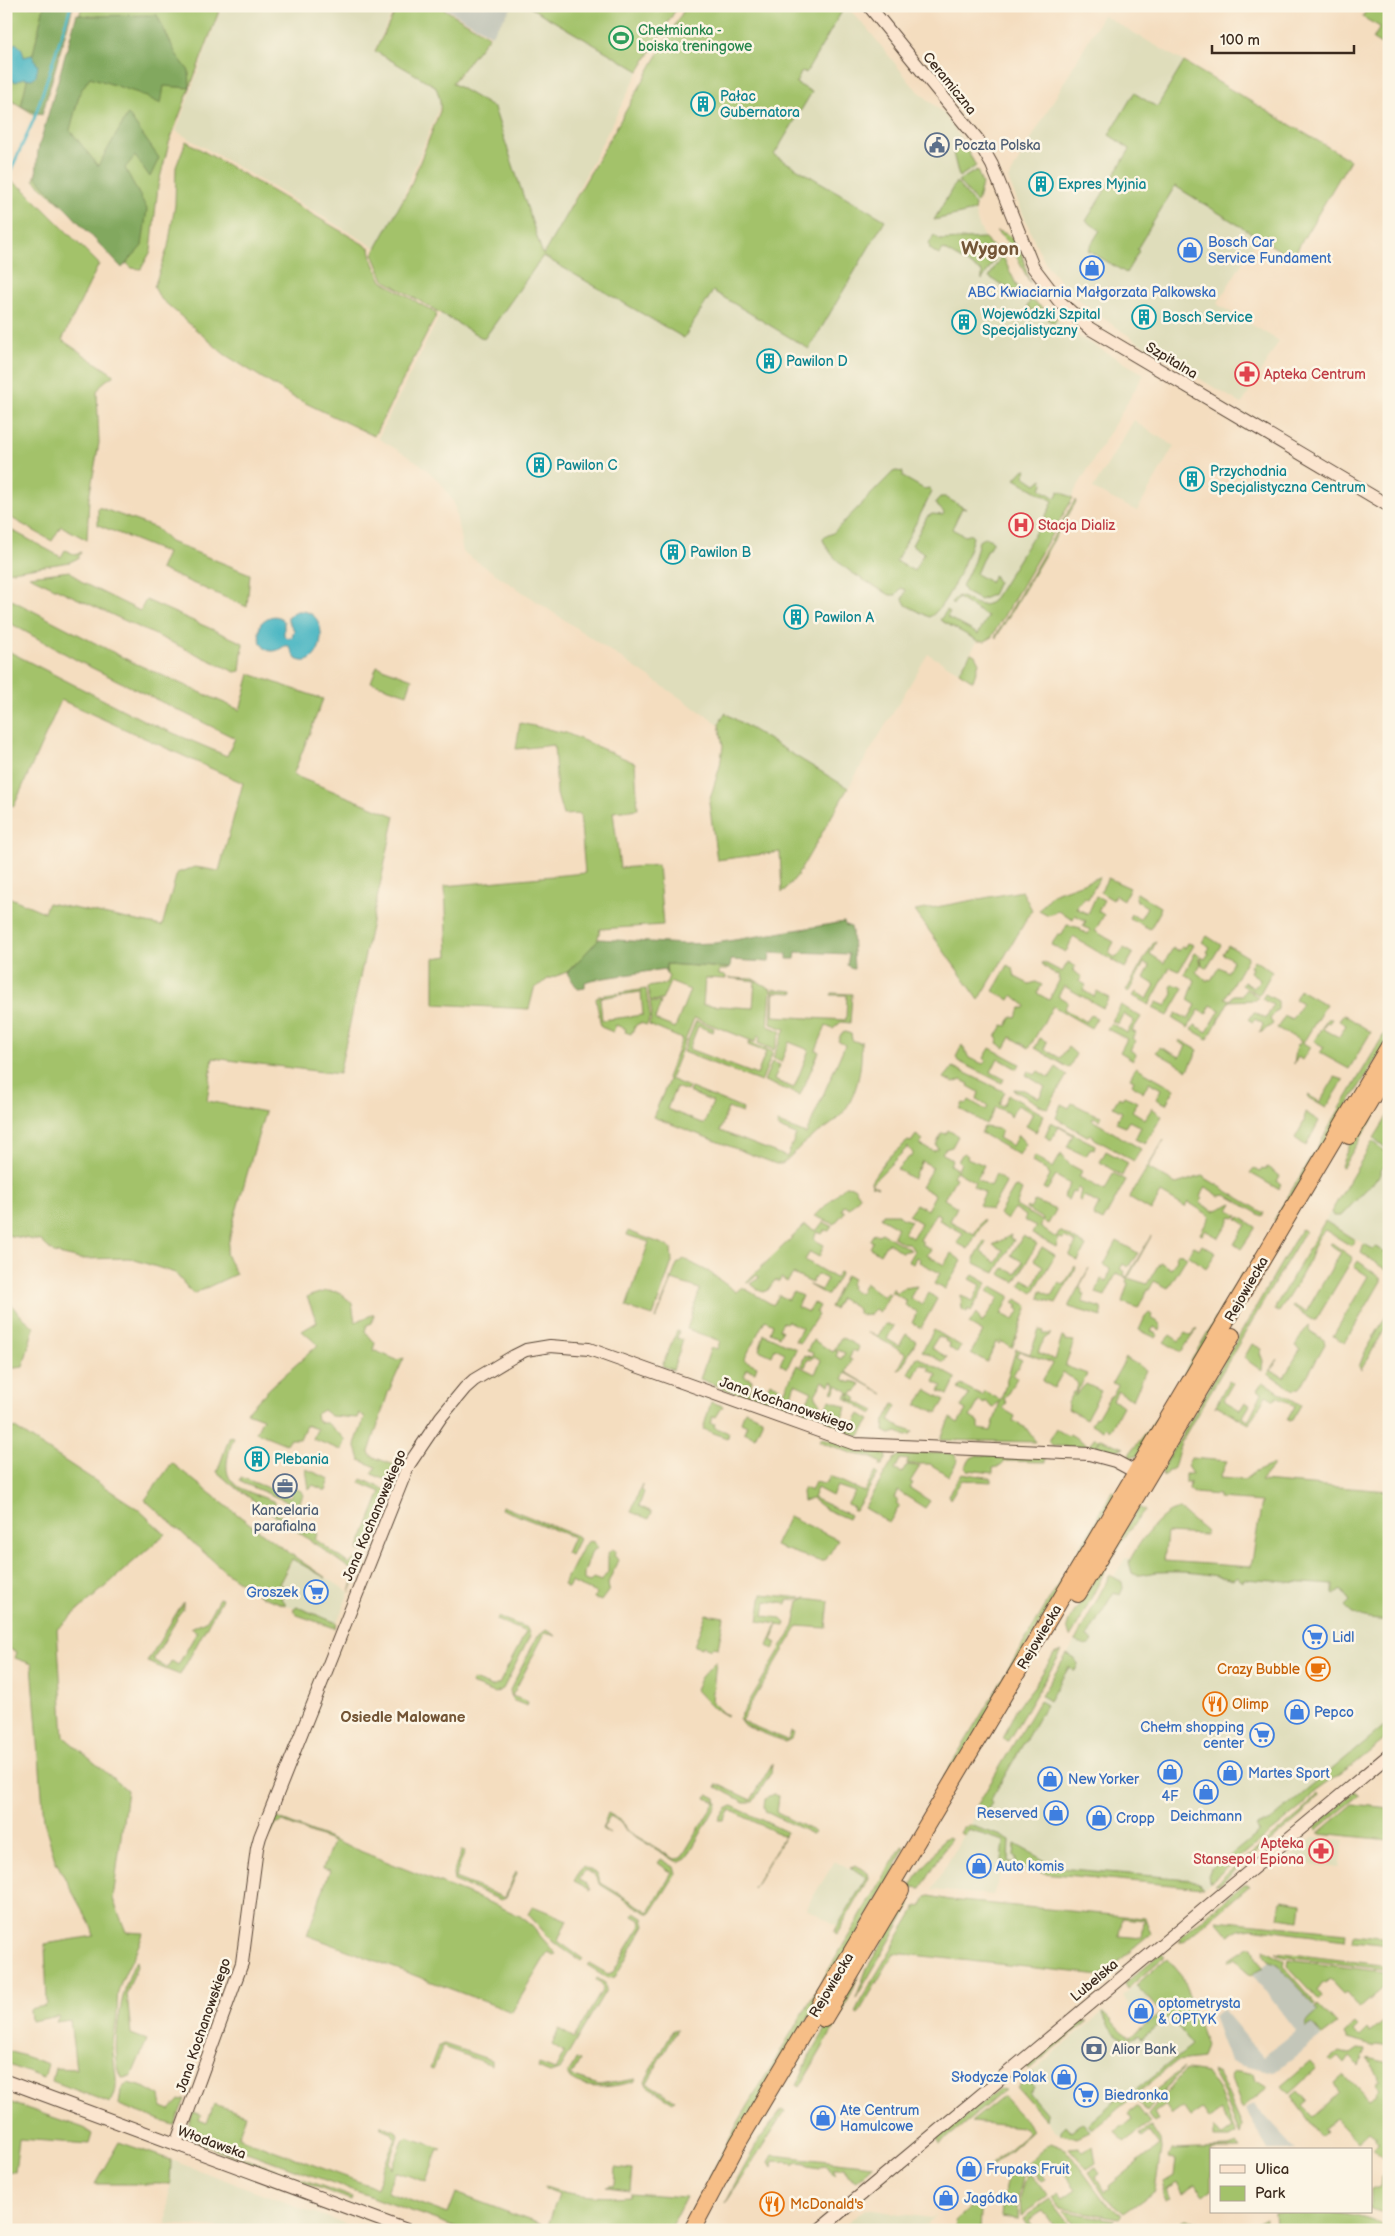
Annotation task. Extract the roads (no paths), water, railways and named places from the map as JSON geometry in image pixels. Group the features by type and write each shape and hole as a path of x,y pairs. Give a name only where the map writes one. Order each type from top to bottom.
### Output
{"highway":[{"name":"Rejowiecka","path":"703,2230 759,2127 1142,1476 1389,1046"},
{"name":"Rejowiecka","path":"692,2230 738,2143 1389,1069"}],"street":[{"name":"Ceramiczna","path":"868,6 978,140 988,156 1000,184"},
{"name":"Szpitalna","path":"1000,184 1033,267 1044,284 1073,315 1096,332 1389,506"},
{"name":"Jana Kochanowskiego","path":"176,2144 242,1963 260,1837 408,1466 451,1403 474,1380 526,1350 550,1346 577,1347 613,1357 847,1442 897,1447 1089,1454 1115,1461 1142,1476"},
{"name":"Lubelska","path":"819,2230 1389,1755"},
{"name":"Włodawska","path":"6,2081 407,2230"}],"water":[{"path":"16,43 22,49 24,57 32,55 38,66 36,76 32,79 24,78 16,82 6,77 6,55 11,54 10,46"},
{"path":"297,611 309,613 317,619 321,629 321,640 318,650 313,657 305,661 296,659 289,646 284,646 278,650 267,650 261,643 259,633 261,623 275,616 284,621 284,636 292,637 294,630 288,621 288,616"}],"waterway":[{"path":"6,181 34,119 71,6"}],"place":[{"name":"Chełmianka - boiska treningowe","path":"621,38"},
{"name":"Pałac Gubernatora","path":"703,104"},
{"name":"Poczta Polska","path":"937,145"},
{"name":"Expres Myjnia","path":"1041,184"},
{"name":"Bosch Car Service Fundament","path":"1190,250"},
{"name":"ABC Kwiaciarnia Małgorzata Palkowska","path":"1092,268"},
{"name":"Bosch Service","path":"1144,317"},
{"name":"Wojewódzki Szpital Specjalistyczny","path":"964,322"},
{"name":"Pawilon D","path":"769,361"},
{"name":"Apteka Centrum","path":"1247,374"},
{"name":"Pawilon C","path":"539,465"},
{"name":"Przychodnia Specjalistyczna Centrum","path":"1192,479"},
{"name":"Stacja Dializ","path":"1021,525"},
{"name":"Pawilon B","path":"673,552"},
{"name":"Pawilon A","path":"796,617"},
{"name":"Plebania","path":"257,1459"},
{"name":"Kancelaria parafialna","path":"285,1486"},
{"name":"Groszek","path":"316,1592"},
{"name":"Lidl","path":"1315,1637"},
{"name":"Crazy Bubble","path":"1318,1669"},
{"name":"Olimp","path":"1215,1704"},
{"name":"Pepco","path":"1297,1712"},
{"name":"Chełm shopping center","path":"1262,1735"},
{"name":"4F","path":"1170,1772"},
{"name":"Martes Sport","path":"1230,1773"},
{"name":"New Yorker","path":"1050,1779"},
{"name":"Deichmann","path":"1206,1792"},
{"name":"Reserved","path":"1056,1813"},
{"name":"Cropp","path":"1099,1818"},
{"name":"Apteka Stansepol Epiona","path":"1321,1851"},
{"name":"Auto komis","path":"979,1866"},
{"name":"optometrysta & OPTYK","path":"1141,2011"},
{"name":"Alior Bank","path":"1094,2049"},
{"name":"Słodycze Polak","path":"1064,2077"},
{"name":"Biedronka","path":"1086,2095"},
{"name":"Ate Centrum Hamulcowe","path":"823,2118"},
{"name":"Frupaks Fruit","path":"969,2169"},
{"name":"Jagódka","path":"946,2198"},
{"name":"McDonald's","path":"772,2204"}],"district":[{"name":"Wygon","path":"990,248"},
{"name":"Osiedle Malowane","path":"403,1717"}]}
